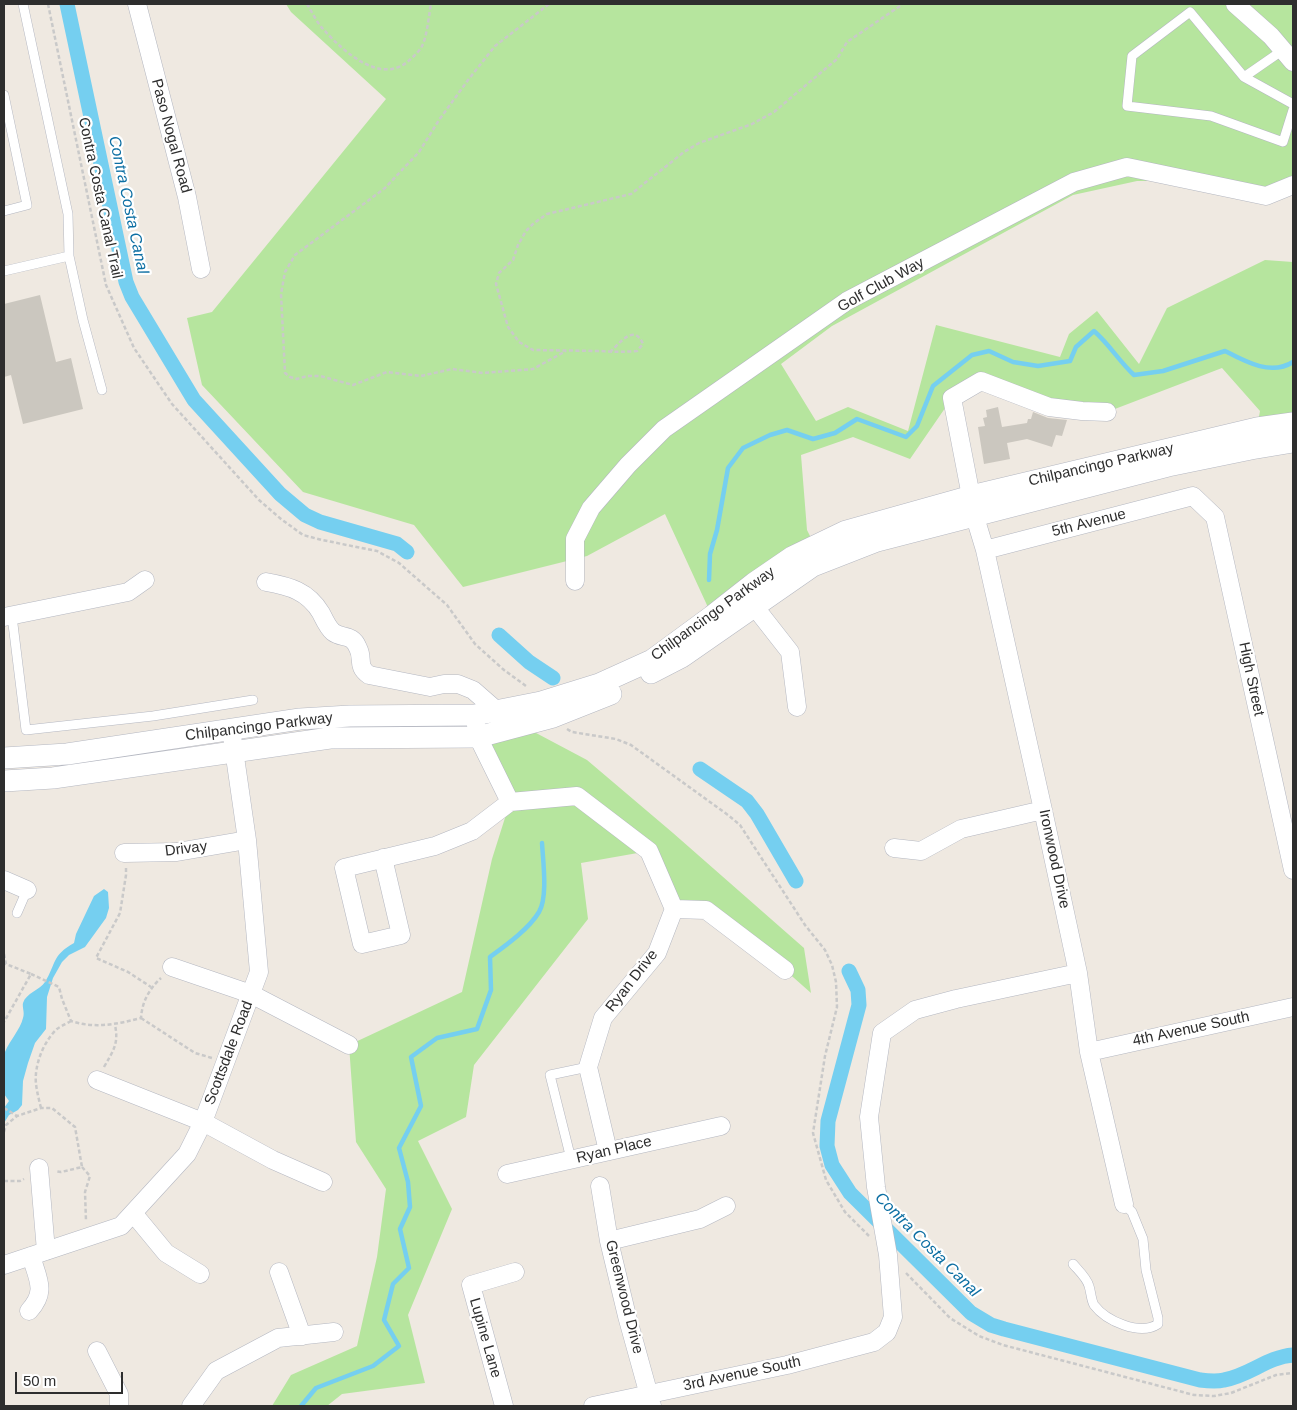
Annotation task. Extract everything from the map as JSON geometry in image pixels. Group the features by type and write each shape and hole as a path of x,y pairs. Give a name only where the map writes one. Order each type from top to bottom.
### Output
{"street":[{"name":"Paso Nogal Road","path":"137,4 187,197 201,269"},
{"path":"1235,4 1271,36 1288,56"},
{"name":"Golf Club Way","path":"575,581 575,539 591,508 628,465 664,429 848,301 1074,182 1126,167 1266,196 1293,185"},
{"name":"Ironwood Drive","path":"1107,412 1049,407 981,382 952,398 973,506 985,550 1044,810 1078,973 1089,1052 1124,1204"},
{"name":"Chilpancingo Parkway","path":"973,506 1257,428 1293,423"},
{"name":"Chilpancingo Parkway","path":"4,781 53,778 330,738 478,737 553,717 616,692 682,658 750,598 792,557 846,531 1251,448 1293,442"},
{"name":"5th Avenue","path":"985,550 1193,496"},
{"name":"High Street","path":"1193,496 1215,517 1293,870"},
{"path":"8,616 128,592 145,580"},
{"path":"266,582 284,585 301,591 316,605 331,631 336,634 345,635 353,640 359,648 360,665 368,675 430,686 458,684 473,690 497,711"},
{"name":"Chilpancingo Parkway","path":"4,758 67,754 308,718 475,715 541,702 599,684 652,660 750,598"},
{"path":"750,598 790,652 797,707"},
{"path":"475,715 478,737 510,802"},
{"name":"Scottsdale Road","path":"4,1265 120,1226 187,1154 203,1122 259,972 247,840 231,729"},
{"path":"384,858 401,935 362,944 344,868 384,858 435,846 472,831 510,802 577,796 649,851 674,909 706,910 785,970"},
{"path":"894,848 921,850 961,829 1044,810"},
{"name":"Drivay","path":"124,853 177,852 247,840"},
{"path":"4,880 26,890"},
{"name":"Ryan Drive","path":"588,1067 603,1018 657,953 674,909"},
{"path":"172,967 251,994 349,1046"},
{"name":"3rd Avenue South","path":"593,1406 651,1400 874,1342 887,1332 893,1317 886,1239 876,1187 869,1118 882,1033 915,1010 956,999 1078,973"},
{"name":"4th Avenue South","path":"1089,1052 1293,1007"},
{"path":"588,1067 608,1151"},
{"path":"97,1080 203,1122 273,1160 322,1182"},
{"name":"Ryan Place","path":"507,1174 721,1126"},
{"path":"29,1311 38,1301 41,1290 39,1168"},
{"name":"Greenwood Drive","path":"600,1186 609,1242 627,1316 651,1400"},
{"path":"609,1242 700,1220 726,1206"},
{"path":"133,1213 166,1253 200,1274"},
{"path":"279,1272 302,1336"},
{"name":"Lupine Lane","path":"504,1406 471,1284 515,1272"},
{"path":"191,1406 216,1371 278,1338 334,1332"},
{"path":"97,1352 118,1394 119,1406"}],"lane":[{"path":"23,4 68,214 69,256 83,320 102,390"},
{"path":"1293,104 1244,77 1190,12 1132,56 1127,106 1211,116 1283,142 1293,110"},
{"path":"1244,77 1288,56"},
{"path":"4,95 27,206 4,211"},
{"path":"4,271 69,256"},
{"path":"8,616 26,730 153,716 254,700"},
{"path":"18,913 26,890"},
{"path":"571,1159 550,1075 588,1067"},
{"path":"1073,1264 1089,1284 1094,1305 1109,1317 1127,1327 1145,1329 1158,1324 1146,1270 1143,1239 1132,1212 1124,1204"}],"path":[{"name":"Contra Costa Canal Trail","path":"48,4 106,285 134,348 172,404 239,479 281,519 303,535 377,551 399,563 447,605 474,644 504,670 536,693 541,702"},
{"path":"307,4 323,28 343,48 363,63 383,70 400,67 412,58 423,45 431,4"},
{"path":"549,4 495,46 445,112 419,152 385,188 295,255 285,272 281,294 285,373 296,379 307,376 320,376 353,385 387,372 421,376 452,369 483,373 533,369 566,351"},
{"path":"610,352 628,336 636,334 640,337 643,344 637,351 610,352 533,350 519,342 508,328 496,284 499,273 513,260 518,245 526,231 548,214 631,194 684,152 699,143 752,124 774,112 838,60 847,42 903,4"},
{"path":"124,853 126,874 120,913 96,958 128,972 151,988"},
{"path":"4,954 6,964 59,986 71,1021"},
{"path":"141,1018 142,1007 151,988 172,967"},
{"path":"4,1022 30,974"},
{"path":"41,1108 36,1084 42,1051 49,1037 58,1028 71,1021 90,1025 115,1025 141,1018 195,1053 225,1062"},
{"path":"97,1080 112,1052 117,1037 115,1025"},
{"path":"4,1108 17,1116"},
{"path":"4,1132 6,1125 17,1116 41,1108 52,1108 75,1127 82,1167 90,1176 85,1192 87,1237"},
{"path":"4,1181 20,1182 39,1168 61,1172 82,1167"}],"green space":[{"path":"286,4 1293,4 1293,185 1266,196 1193,181 1137,181 1073,195 832,326 781,364 816,421 848,407 908,431 936,325 1060,357 1069,334 1097,311 1139,364 1167,308 1265,260 1293,262 1293,423 1257,428 1260,411 1222,368 1107,412 981,382 952,398 910,459 853,437 801,455 807,530 815,546 712,616 665,514 587,556 463,587 414,525 303,492 202,385 187,318 212,312 386,99 291,12"},
{"path":"521,725 587,760 804,948 811,993 785,970 706,910 674,909 649,851 581,863 588,919 474,1065 466,1117 418,1141 452,1209 408,1315 425,1383 342,1394 327,1406 272,1406 291,1375 357,1346 377,1257 386,1189 356,1142 349,1045 462,992 492,859 510,802 478,737"}],"water":[{"path":"104,889 108,892 109,908 106,918 85,947 69,955 62,962 53,978 47,997 46,1029 35,1043 28,1063 23,1081 22,1105 18,1110 9,1115 4,1123 4,1108 9,1101 4,1094 4,1057 22,1022 24,1014 23,1003 27,997 45,982 58,956 74,943 76,934 94,896"}],"building":[{"path":"40,295 56,362 71,358 83,409 23,424 11,375 4,377 4,304"},
{"path":"998,407 1002,427 1027,423 1028,419 1031,419 1033,412 1048,418 1067,420 1062,436 1056,435 1052,447 1027,439 1007,443 1010,459 984,464 978,427 985,426 983,418 987,417 986,410"}],"waterway":[{"name":"Contra Costa Canal","path":"67,4 126,282 132,297 194,400 280,494 305,515 320,522 397,544 407,552"},
{"path":"709,580 710,554 717,530 728,468 743,448 770,435 787,430 813,439 835,433 857,419 906,437 917,426 933,386 972,355 989,351 1013,362 1038,366 1070,361 1076,347 1094,331 1134,375 1163,371 1225,351 1250,363 1267,368 1285,366 1293,362"},
{"name":"Contra Costa Canal","path":"499,635 529,662 553,678"},
{"name":"Contra Costa Canal","path":"700,769 747,801 757,814 796,881"},
{"path":"301,1406 316,1388 373,1366 399,1346 384,1320 393,1284 409,1268 400,1229 410,1207 408,1182 399,1148 421,1106 411,1057 437,1038 477,1029 491,990 490,957 523,931 535,918 542,905 544,879 542,843"},
{"name":"Contra Costa Canal","path":"849,971 858,990 859,1005 828,1121 827,1146 832,1165 850,1193 971,1313 991,1325 1004,1329 1200,1380 1218,1381 1233,1378 1275,1359 1293,1355"}]}
